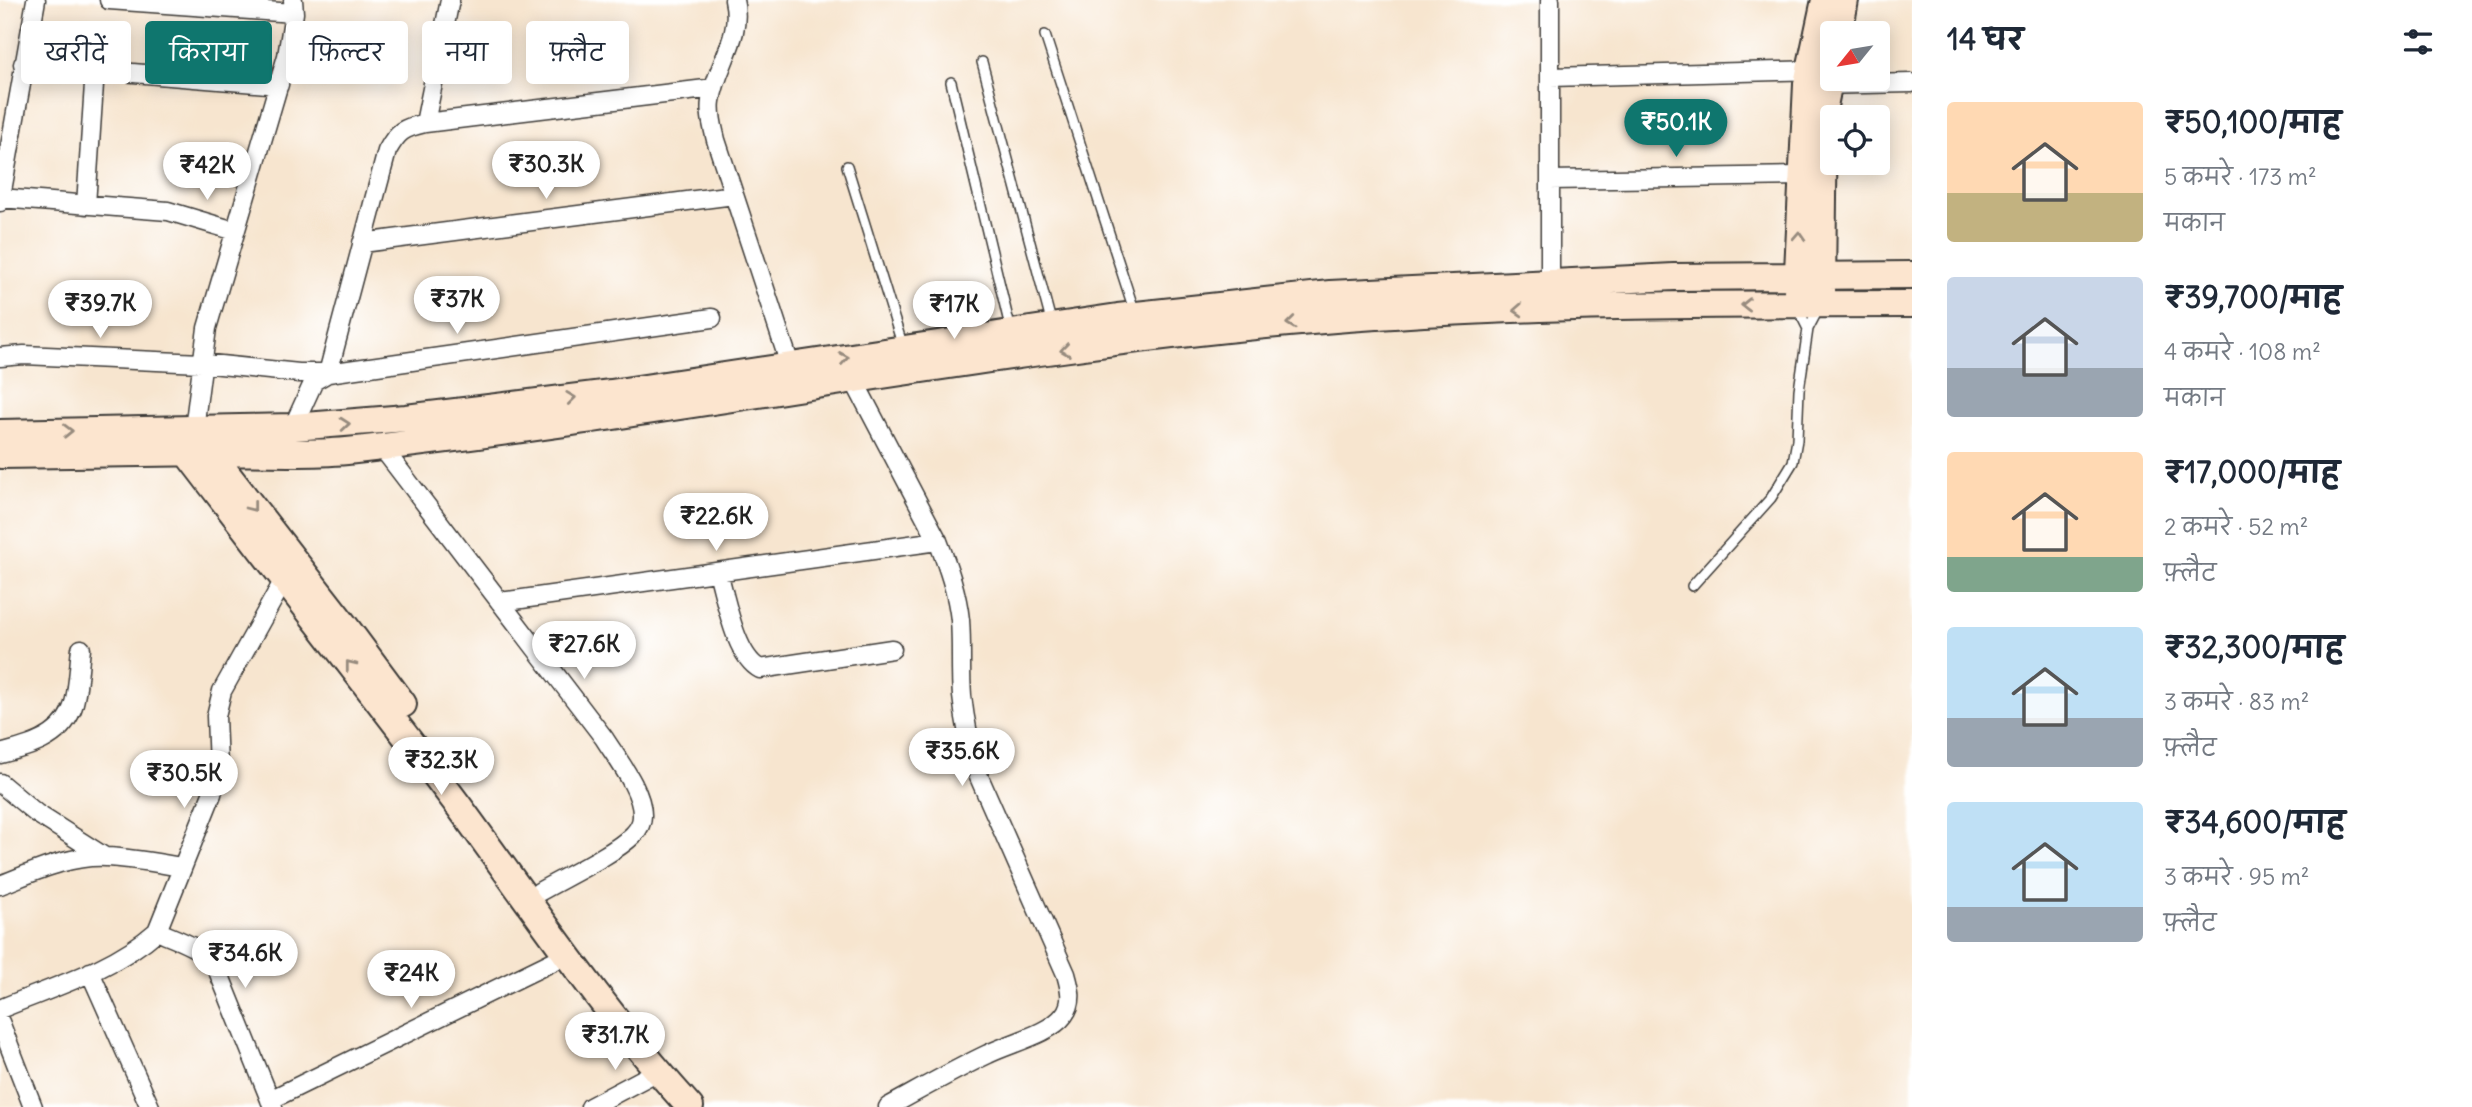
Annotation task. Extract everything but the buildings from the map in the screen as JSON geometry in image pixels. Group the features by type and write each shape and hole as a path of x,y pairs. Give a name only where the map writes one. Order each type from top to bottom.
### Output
{"street":[{"path":"32,21 36,0"},
{"path":"109,0 293,6 287,55 279,85 207,328 201,363 197,447 568,954 657,1071 690,1107"},
{"path":"425,123 450,0"},
{"path":"734,0 736,31 714,88 710,103 711,117 716,140 794,377"},
{"path":"1549,0 1550,282"},
{"path":"1824,21 1825,0"},
{"path":"1841,21 1845,0"},
{"path":"131,72 279,85"},
{"path":"1550,76 1820,75"},
{"path":"21,76 0,200 168,211 235,230"},
{"path":"1890,81 1912,83"},
{"path":"86,205 94,84"},
{"path":"1810,275 1802,176 1820,85"},
{"path":"293,428 314,381 328,373 387,151 396,135 406,127 425,123 714,88"},
{"path":"1809,304 1823,91"},
{"path":"1550,180 1802,176"},
{"path":"362,243 734,195"},
{"path":"0,433 291,454 344,451 526,429 794,377 904,349 1136,315 1330,294 1550,282 1674,277 1912,275"},
{"path":"0,455 197,447 293,428 406,418 598,394 794,377 853,379 1201,333 1325,320 1560,307 1912,304"},
{"path":"0,357 24,355 201,363 299,373 328,373 712,318"},
{"path":"853,379 938,541 955,589 960,621 962,700 979,777 1066,974 1070,992 1070,1006 1063,1017 1051,1027 990,1052 888,1107"},
{"path":"381,446 604,738 628,775 640,803 642,817 633,835 616,848 539,892"},
{"path":"500,602 938,541"},
{"path":"718,572 743,652 753,665 760,669 892,649"},
{"path":"0,1009 90,972 141,945 157,931 212,794 218,767 216,716 222,691 291,573"},
{"path":"291,573 353,637 649,1042 710,1107"},
{"path":"0,754 34,746 60,726 73,709 81,649"},
{"path":"0,783 36,813 105,857"},
{"path":"0,885 58,863 105,857 182,867"},
{"path":"157,931 195,948 208,956 216,967 272,1103 568,954"},
{"path":"90,972 150,1107"},
{"path":"0,1021 33,1107"},
{"path":"590,1107 657,1071"}],"lane":[{"path":"1045,34 1136,315"},
{"path":"982,62 1052,327"},
{"path":"951,82 1011,332"},
{"path":"847,166 904,349"},
{"path":"1692,586 1771,498 1793,462 1809,304"},
{"path":"1808,329 1809,304"}]}
